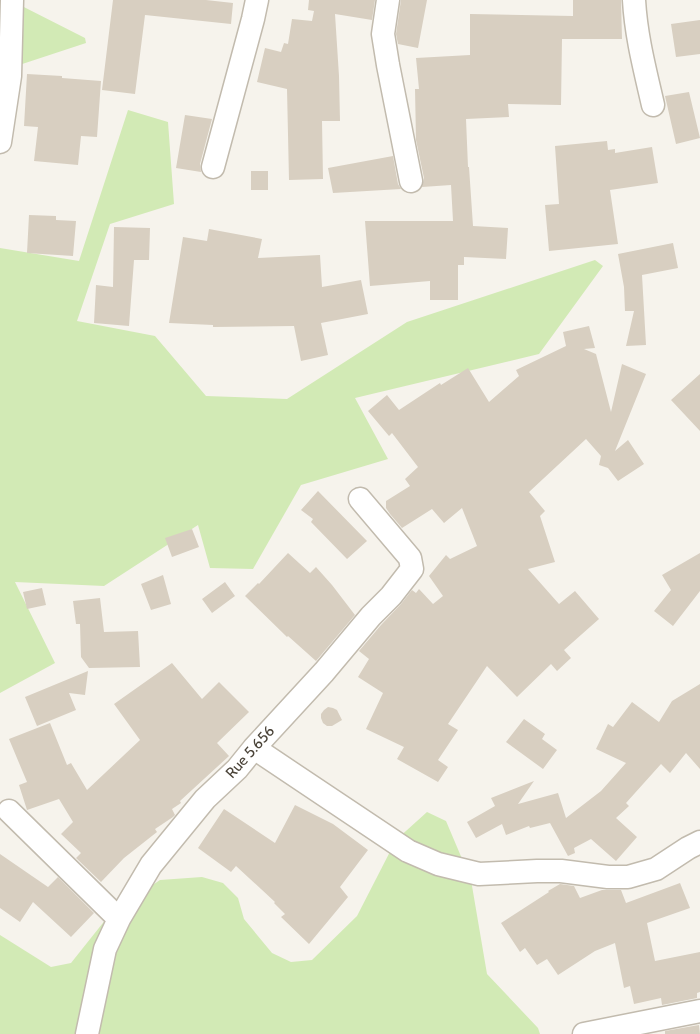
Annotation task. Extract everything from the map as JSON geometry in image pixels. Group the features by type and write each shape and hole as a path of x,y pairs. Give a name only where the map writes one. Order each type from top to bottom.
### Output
{"street":[{"path":"0,142 10,76 12,0"},
{"path":"212,167 257,0"},
{"path":"388,0 383,34 411,181"},
{"path":"634,0 641,53 653,105"},
{"name":"Rue 5.656","path":"87,1034 105,949 119,919 151,865 205,799 236,769 324,672 371,616 391,596 412,569 410,558 360,499"},
{"path":"254,748 408,851 438,864 479,874 561,871 608,877 628,876 656,869 700,842"},
{"path":"8,811 119,919"},
{"path":"584,1034 700,1011"}],"green space":[{"path":"0,0 10,0 85,38 86,43 1,71 0,73"},
{"path":"128,110 168,122 174,204 110,224 77,321 155,336 206,396 287,399 407,322 595,260 603,266 539,354 355,398 388,459 301,485 253,569 210,568 198,525 104,586 15,582 55,663 0,693 0,248 79,261"},
{"path":"427,812 446,821 471,880 487,974 538,1028 540,1034 0,1034 0,935 51,967 71,963 110,914 160,880 202,877 223,883 238,898 244,919 272,953 291,962 312,960 357,916 396,840"}],"building":[{"path":"113,0 206,0 233,3 231,24 145,15 135,94 102,90"},
{"path":"309,0 375,0 372,20 335,14 340,121 322,121 323,179 289,180 287,89 257,82 265,48 281,52 284,43 288,44 292,19 312,21 314,11 308,10"},
{"path":"401,0 427,0 418,48 398,44 396,34"},
{"path":"573,0 621,0 622,39 562,39 561,105 508,104 509,117 466,119 473,226 508,228 506,259 464,257 464,265 458,265 458,300 430,300 430,281 370,286 365,221 453,221 451,185 422,187 424,178 416,140 415,89 419,89 416,58 470,55 470,14 573,16"},
{"path":"700,20 700,54 676,57 671,24"},
{"path":"27,74 101,81 97,137 81,136 78,165 34,161 38,127 24,126"},
{"path":"689,92 700,138 676,144 665,96"},
{"path":"185,115 212,119 200,164 201,172 176,168"},
{"path":"607,141 608,150 615,149 615,153 652,147 658,183 610,190 618,244 549,251 545,205 559,204 555,146"},
{"path":"393,156 398,184 401,189 333,193 328,168"},
{"path":"251,171 268,171 268,190 251,190"},
{"path":"29,215 56,216 56,220 76,221 73,256 27,253"},
{"path":"114,227 150,228 149,260 134,260 129,326 94,323 96,285 113,287"},
{"path":"209,229 262,239 258,258 320,255 322,287 361,280 368,314 321,323 328,355 301,361 294,326 213,327 213,325 169,323 183,237 207,241"},
{"path":"673,243 678,268 642,275 646,345 626,346 634,311 625,311 624,287 618,254"},
{"path":"589,326 595,348 584,349 596,354 611,412 622,364 646,374 615,451 628,440 644,464 618,481 608,468 599,465 601,456 586,439 529,492 545,511 540,516 555,562 528,569 559,604 575,591 599,619 564,650 571,658 557,671 551,664 517,697 487,666 448,724 458,730 438,760 448,767 438,782 397,759 404,747 366,729 383,693 358,677 369,659 359,651 412,590 416,593 419,589 433,604 443,596 429,576 446,555 450,559 477,546 462,508 444,523 432,509 402,528 390,514 386,508 386,501 410,486 405,479 418,467 392,433 389,436 368,411 387,395 399,410 440,383 441,385 468,368 489,402 519,376 516,370 566,346 563,332"},
{"path":"700,374 700,431 671,400"},
{"path":"318,491 367,541 347,559 311,522 313,519 301,510"},
{"path":"192,529 199,547 172,557 165,538"},
{"path":"288,553 310,573 316,567 355,615 316,661 287,637 245,596"},
{"path":"700,553 700,591 673,626 654,611 671,590 662,575"},
{"path":"163,575 171,604 151,610 141,584"},
{"path":"225,582 235,596 212,613 202,599"},
{"path":"42,588 46,605 27,609 23,592"},
{"path":"100,598 104,632 138,631 140,667 89,668 81,657 80,624 76,624 73,601"},
{"path":"172,663 202,699 219,682 249,712 217,743 229,756 180,801 181,803 172,809 175,815 173,817 155,829 157,832 124,858 101,882 76,858 81,853 61,834 73,822 59,799 27,810 19,785 27,782 9,739 50,723 67,765 71,763 87,790 140,740 114,704"},
{"path":"88,671 85,695 69,693 76,710 37,726 25,697"},
{"path":"700,684 700,769 686,753 670,773 661,764 626,803 629,806 616,818 637,837 616,861 591,839 574,848 575,853 568,856 550,823 530,828 529,826 506,835 502,824 476,838 467,822 495,806 491,798 534,781 518,804 558,793 566,818 601,791 626,763 596,749 608,724 613,727 632,702 659,722 672,701"},
{"path":"328,707 337,710 342,720 332,726 327,726 321,718 321,714"},
{"path":"524,719 545,734 542,739 557,750 543,769 506,742"},
{"path":"295,805 333,824 368,850 340,887 348,897 309,944 281,917 285,914 275,902 236,866 231,872 198,848 224,809 275,843"},
{"path":"0,854 48,887 58,877 94,913 71,937 33,902 20,922 0,908"},
{"path":"680,883 690,908 647,923 655,961 700,952 700,992 697,993 697,998 662,1005 661,998 634,1004 630,986 624,988 615,943 595,951 558,975 547,959 537,965 525,948 520,952 501,923 560,884 574,886 580,898 602,890 621,890 626,903"},
{"path":"699,1025 700,1034 665,1034 665,1031"}]}
